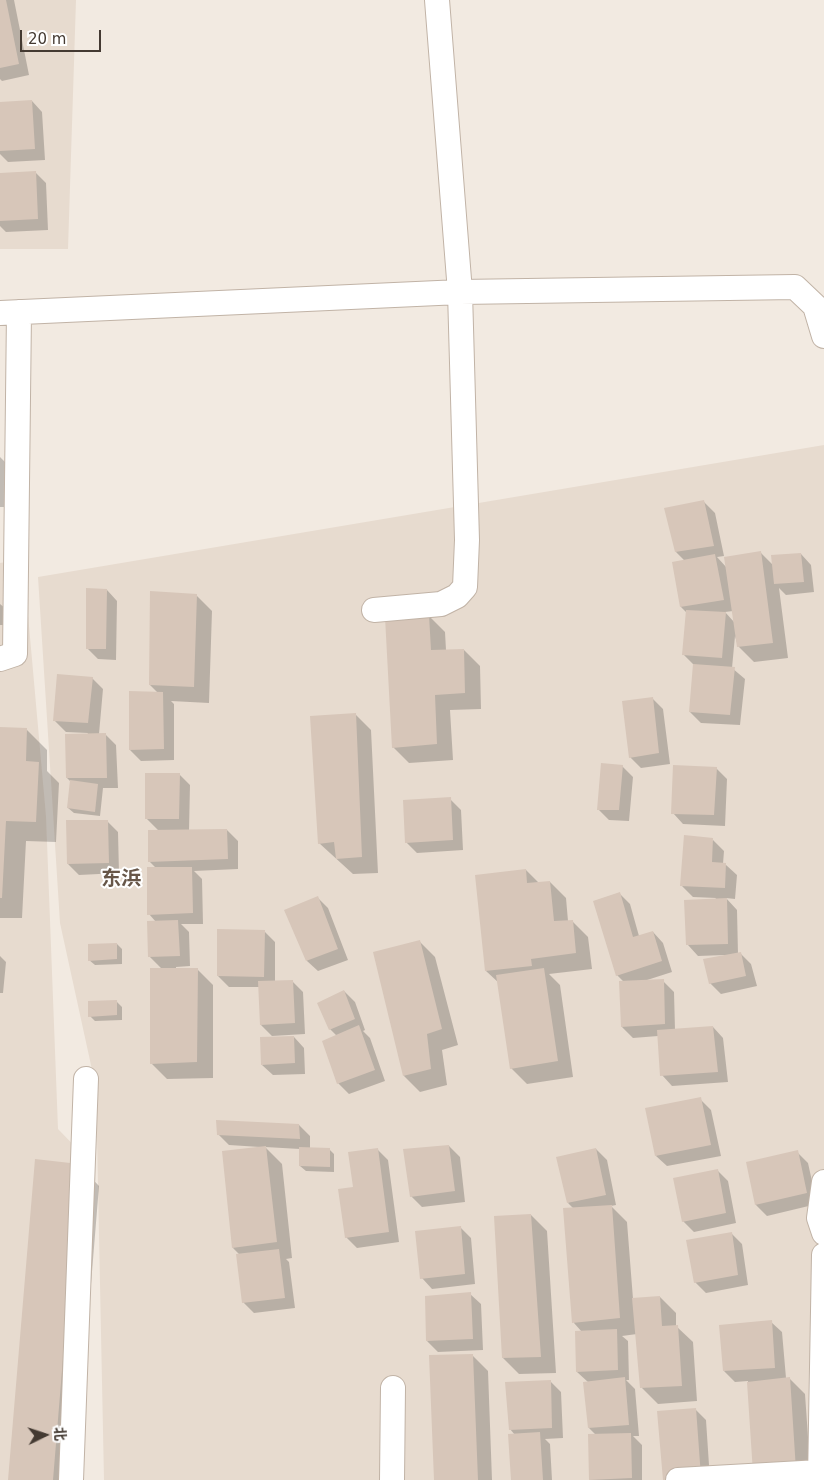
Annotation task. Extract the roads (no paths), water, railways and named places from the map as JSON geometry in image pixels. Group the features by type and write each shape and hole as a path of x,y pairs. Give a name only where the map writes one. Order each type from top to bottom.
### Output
{"street":[{"path":"374,610 441,604 457,596 465,587 467,540 460,292 437,0"},
{"path":"0,659 14,654 10,313 460,292 795,287 815,306 824,336"},
{"path":"71,1480 86,1079"},
{"path":"824,1182 819,1218 824,1233"},
{"path":"678,1480 820,1476 824,1255"},
{"path":"392,1480 393,1388"}],"district":[{"name":"东浜","path":"121,880"}]}
